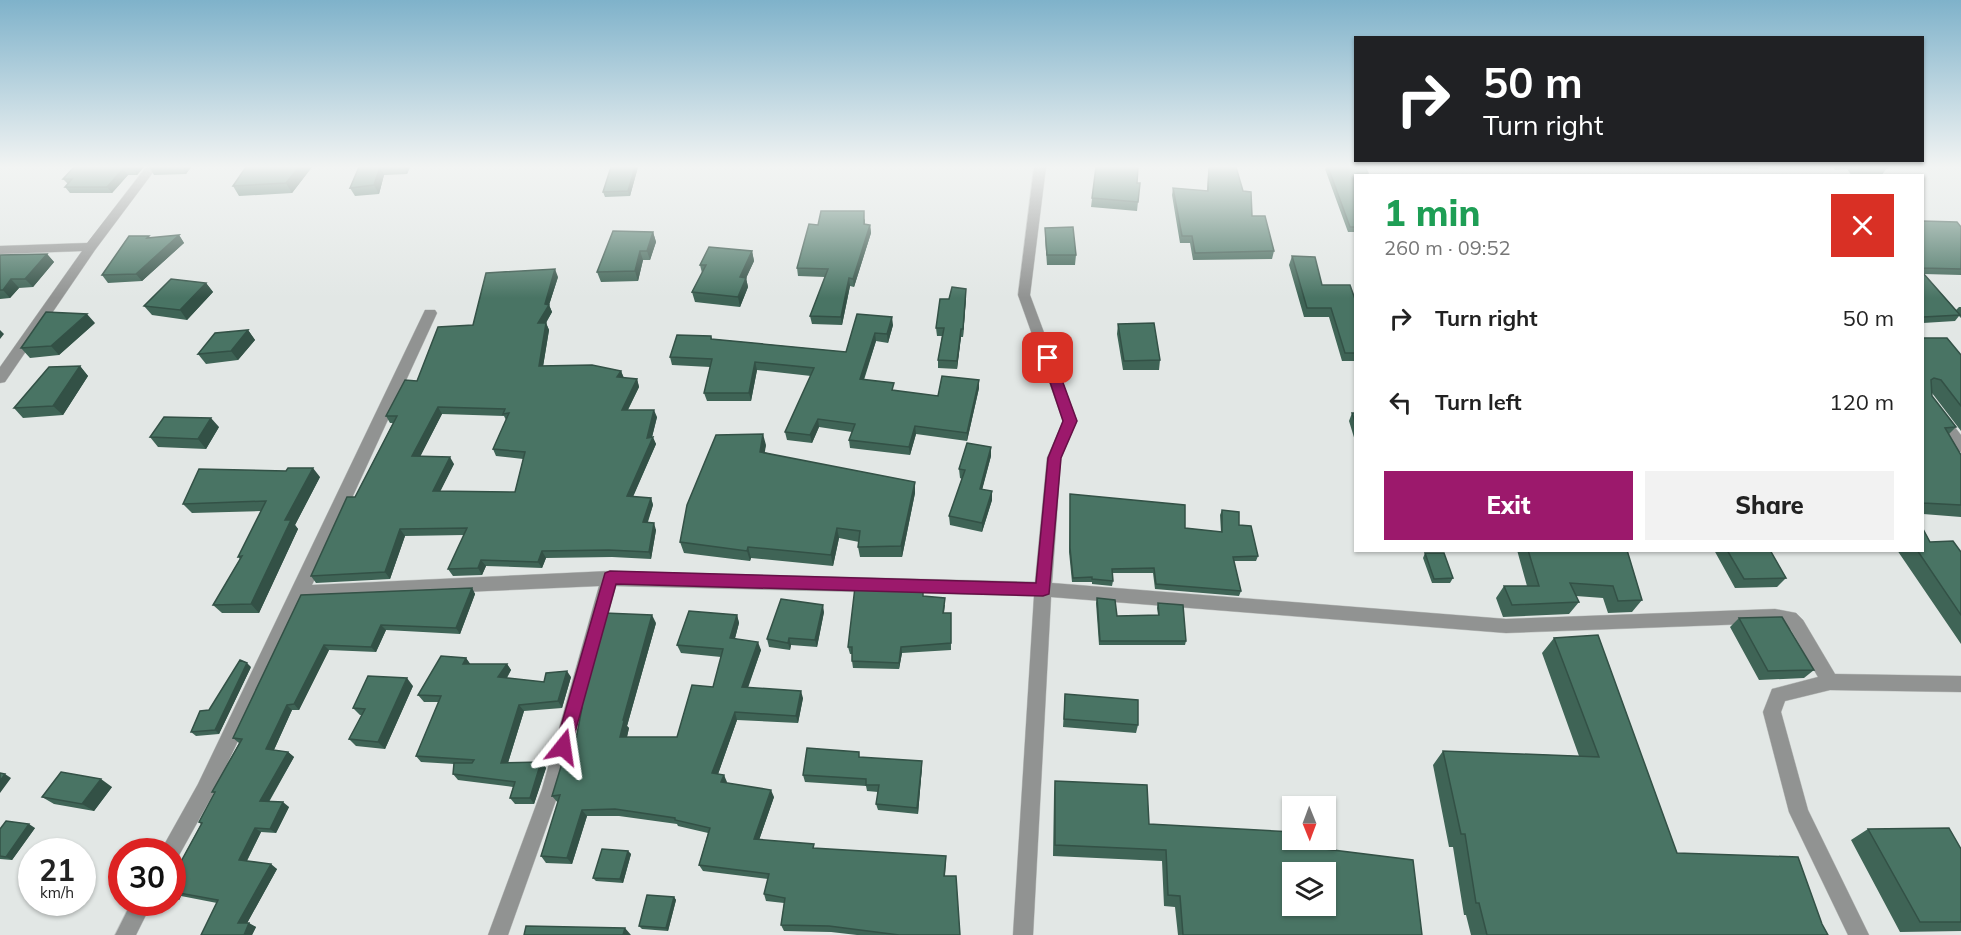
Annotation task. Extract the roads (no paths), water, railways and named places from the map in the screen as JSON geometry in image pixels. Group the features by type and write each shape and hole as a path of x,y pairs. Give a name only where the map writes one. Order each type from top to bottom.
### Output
{"street":[{"path":"0,378 119,211"},
{"path":"1023,935 1043,590 1054,458 1070,421 1024,295 1035,211"},
{"path":"0,250 91,247"},
{"path":"179,838 205,790 300,592 430,313"},
{"path":"1924,397 1961,446"},
{"path":"498,935 551,789 610,578"},
{"path":"300,592 610,578 1043,590 1506,626 1774,616 1790,618 1797,625 1830,682"},
{"path":"1859,935 1800,812 1772,712 1778,695 1830,682 1961,684"},
{"path":"125,935 135,916"}]}
